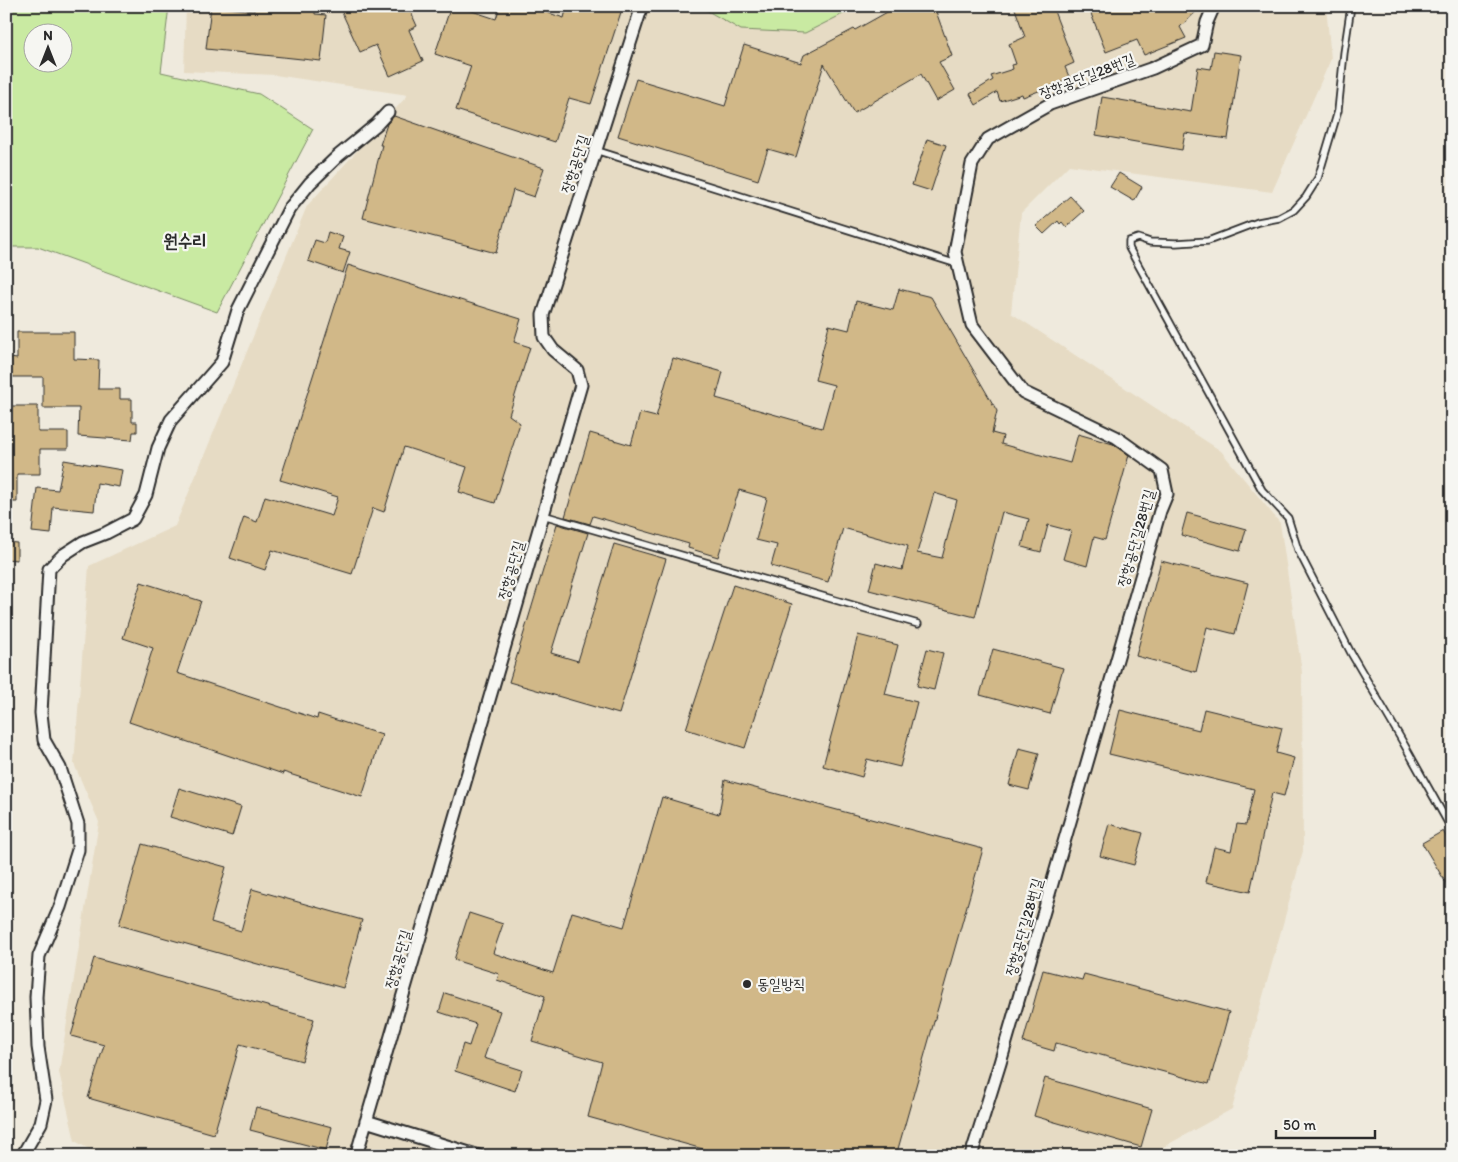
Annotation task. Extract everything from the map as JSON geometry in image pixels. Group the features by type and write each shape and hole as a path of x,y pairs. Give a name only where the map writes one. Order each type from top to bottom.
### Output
{"street":[{"name":"장항공단길","path":"356,1156 581,385 577,370 553,350 544,337 543,315 642,6"},
{"name":"장항공단길28번길","path":"971,1156 1000,1063 1160,511 1167,494 1162,470 1138,452 1116,437 1023,392 972,325 955,252 972,164 988,139 1050,104 1153,68 1202,45 1207,22 1214,6"},
{"path":"22,1156 41,1123 46,1100 38,1047 36,997 39,956 60,907 78,850 78,824 60,768 44,740 41,713 49,569 63,555 83,542 106,533 132,519 146,495 158,448 171,420 222,362 238,310 288,209 310,183 338,156 378,124 388,112"},
{"path":"366,1121 479,1156"}],"lane":[{"path":"1351,6 1338,112 1318,178 1306,198 1294,210 1279,218 1258,222 1208,241 1150,242 1138,238 1129,241 1129,248 1262,490 1288,518 1298,550 1351,653 1452,830"},
{"path":"595,150 958,264"},
{"path":"543,515 918,624"}],"shaded area":[{"path":"186,6 1326,6 1331,59 1272,192 1069,165 1021,213 1011,313 1221,451 1280,523 1302,672 1303,851 1232,1109 1147,1156 101,1156 75,1141 59,1072 99,822 74,764 89,566 175,526 307,206 408,95 275,75 184,71"}],"green space":[{"path":"6,6 169,6 161,72 259,94 313,129 217,312 38,247 6,247"},
{"path":"699,6 859,6 805,33 741,30"}],"building":[{"path":"211,6 254,11 254,6 315,6 315,14 326,15 321,61 206,49"},
{"path":"339,6 408,6 417,26 409,30 423,61 390,76 376,45 360,52"},
{"path":"451,6 457,6 496,19 500,6 527,6 564,18 567,6 623,6 591,104 569,98 555,142 456,110 471,66 435,54"},
{"path":"898,6 934,6 952,56 939,62 955,90 936,101 921,74 854,113 824,64 796,157 768,149 758,180 618,136 636,79 725,106 744,45 801,63 804,55"},
{"path":"1014,6 1052,6 1074,63 1065,67 1070,79 1023,97 1022,94 1000,101 997,92 976,105 970,94 993,80 991,76 1013,69 1012,65 1016,64 1009,44 1025,37"},
{"path":"1088,6 1202,6 1180,27 1186,38 1144,55 1137,40 1106,52"},
{"path":"1214,51 1241,55 1228,139 1185,133 1182,150 1096,135 1102,97 1191,112 1198,67 1211,69"},
{"path":"394,116 544,168 534,197 513,190 496,253 363,218 382,145 380,145 387,124"},
{"path":"927,139 946,145 931,191 912,185"},
{"path":"1119,173 1142,187 1134,201 1110,187"},
{"path":"1070,196 1084,211 1066,227 1062,222 1060,224 1058,221 1044,234 1036,226"},
{"path":"328,232 343,237 339,249 350,252 343,273 308,261 315,240 325,243"},
{"path":"348,265 521,319 514,342 530,347 509,415 520,423 495,503 459,492 467,467 404,447 384,512 373,508 352,574 272,550 265,570 230,558 244,517 257,522 265,496 332,516 338,497 280,480"},
{"path":"899,289 931,297 997,411 992,433 1003,436 1001,444 1070,463 1078,434 1113,444 1129,455 1105,540 1094,537 1087,566 1063,559 1071,531 1048,525 1041,552 1022,547 1029,519 1002,512 975,617 869,590 876,563 902,570 908,546 843,528 828,582 771,566 777,545 756,540 767,498 739,490 718,557 688,548 689,544 593,516 590,524 565,517 590,433 631,445 640,413 656,417 673,358 723,372 716,398 822,428 834,385 815,380 829,325 849,330 856,301 893,310","holes":["934,493 957,500 942,558 917,553"]},
{"path":"17,332 74,332 74,359 99,360 98,389 120,389 120,399 132,399 132,422 137,422 137,432 133,432 132,440 78,436 79,408 43,408 43,377 10,377 10,358 17,359"},
{"path":"6,406 38,406 38,432 68,432 68,449 40,449 40,474 17,474 17,502 6,502 8,423 6,423"},
{"path":"64,460 122,470 119,487 97,483 94,511 53,507 51,534 32,532 37,488 58,490"},
{"path":"1187,513 1246,529 1240,551 1181,535"},
{"path":"557,524 588,533 551,653 578,661 614,544 666,559 619,714 509,682"},
{"path":"6,542 17,543 17,560 6,559"},
{"path":"1161,561 1248,583 1235,634 1207,627 1196,672 1136,656"},
{"path":"141,582 201,601 177,673 317,719 318,714 382,735 362,797 283,772 283,774 129,722 153,648 123,638"},
{"path":"733,585 792,604 745,748 686,729"},
{"path":"858,635 898,645 885,694 917,702 900,767 867,759 862,777 823,766"},
{"path":"927,649 943,653 934,690 917,686"},
{"path":"993,649 1063,668 1050,714 980,695"},
{"path":"1204,709 1282,728 1276,753 1294,758 1284,796 1272,793 1250,892 1206,882 1214,847 1231,851 1237,824 1246,825 1254,789 1109,754 1120,710 1199,730"},
{"path":"1019,748 1039,753 1029,790 1009,785"},
{"name":"동일방직","path":"725,780 983,849 896,1156 728,1156 588,1117 602,1062 532,1041 545,996 497,980 499,974 454,960 469,913 503,924 493,953 553,973 572,912 624,927 662,797 719,814"},
{"path":"179,788 241,807 232,836 170,817"},
{"path":"1109,824 1143,833 1134,865 1100,856"},
{"path":"1443,831 1452,847 1452,893 1422,843"},
{"path":"142,844 226,867 211,922 241,931 252,889 362,920 343,988 119,925"},
{"path":"94,958 314,1019 302,1061 240,1044 214,1134 88,1098 104,1045 71,1036"},
{"path":"1043,970 1082,980 1084,974 1229,1012 1209,1084 1056,1043 1054,1051 1023,1042"},
{"path":"445,993 500,1011 484,1058 522,1070 515,1091 455,1071 463,1044 469,1046 476,1024 439,1012"},
{"path":"1045,1078 1152,1109 1141,1147 1034,1116"},
{"path":"256,1107 332,1127 326,1150 250,1130"}],"place":[{"name":"동일방직","path":"747,984"}],"district":[{"name":"원수리","path":"185,241"}]}
